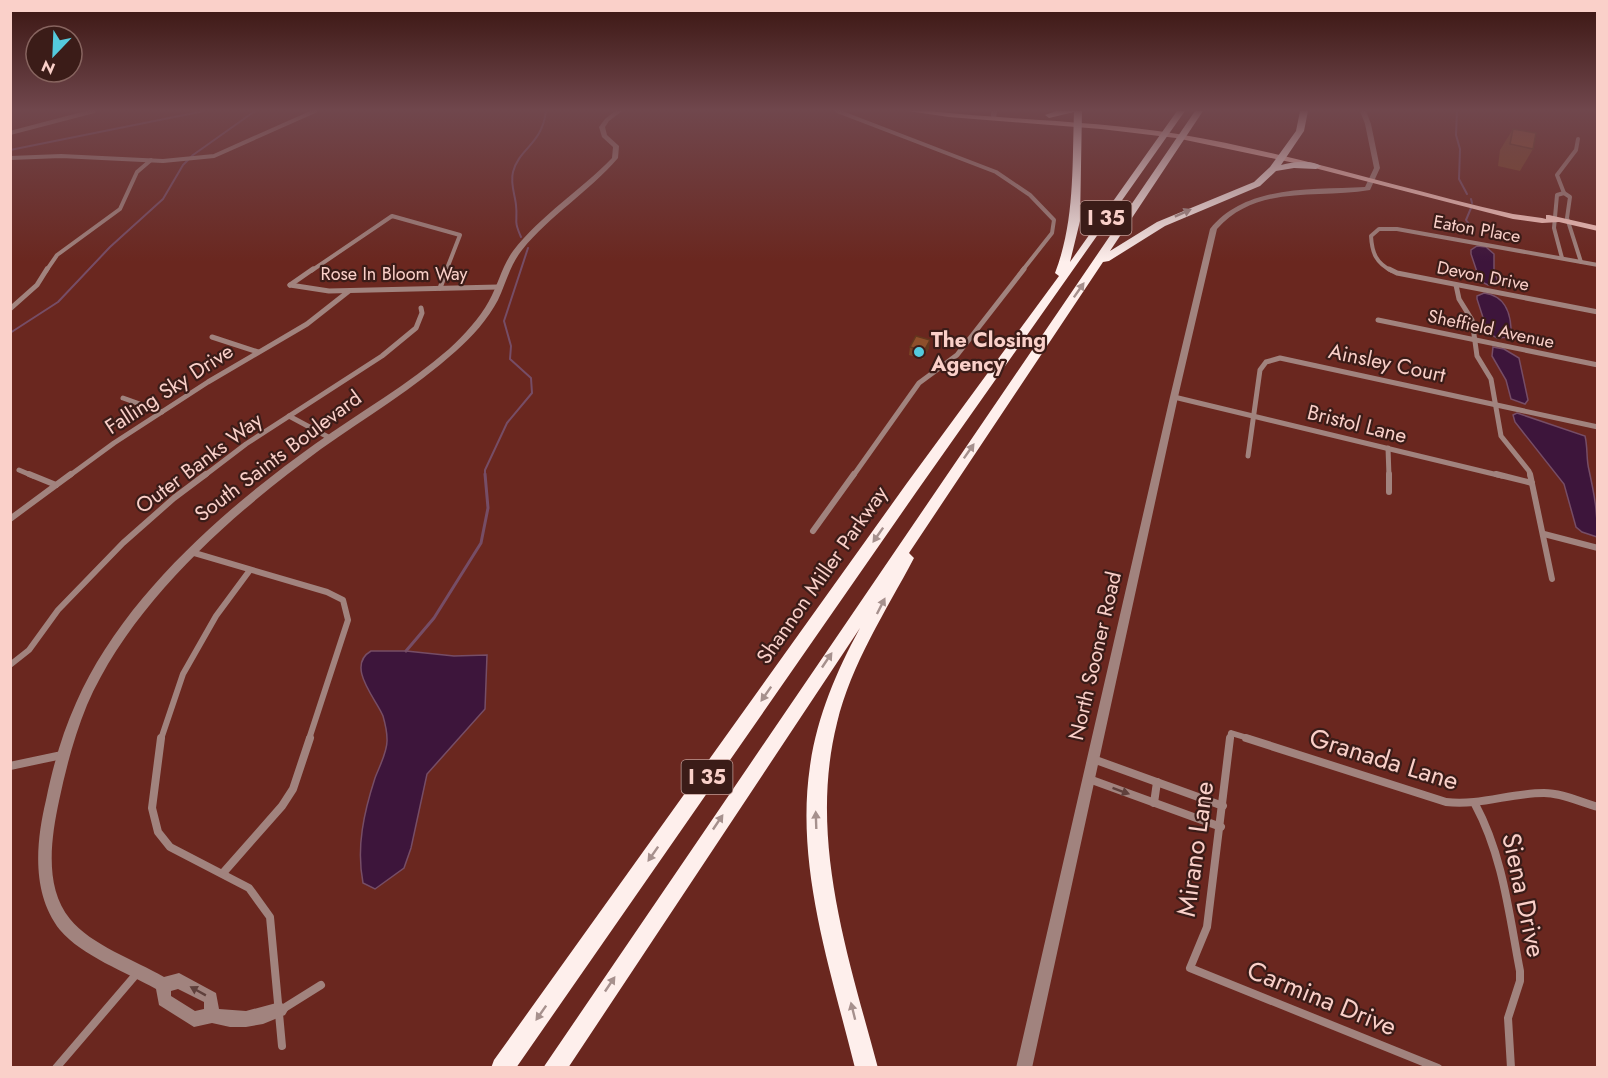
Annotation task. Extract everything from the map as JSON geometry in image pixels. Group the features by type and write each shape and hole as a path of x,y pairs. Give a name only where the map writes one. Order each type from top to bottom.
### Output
{"highway":[{"path":"1051,296 1068,252 1075,221 1075,161"},
{"name":"Shannon Miller Parkway","path":"502,1068 912,487 1146,161"},
{"name":"I 35","path":"554,1068 935,499 1165,161"},
{"path":"1097,264 1161,224 1257,184 1279,161"},
{"path":"1273,169 1294,165 1316,166"},
{"path":"867,1068 822,878 816,805 819,770 828,723 845,677 935,499"}],"main road":[{"path":"1303,161 1316,166 1374,177 1410,190 1543,221 1556,220"},
{"path":"1313,161 1598,229"},
{"path":"1368,189 1410,190"}],"street":[{"path":"10,309 37,285 57,255 120,209 137,172 150,161"},
{"name":"South Saints Boulevard","path":"212,1015 194,1019 164,1000 163,986 139,970 88,943 67,927 49,897 44,853 52,792 70,729 122,633 141,606 190,552 219,524 330,438 396,393 447,354 478,322 493,300 512,258 526,240 611,161"},
{"path":"813,531 919,383 957,355 1052,232 1054,220 1030,195 996,172 970,161"},
{"path":"1368,189 1374,177 1374,161"},
{"path":"1567,161 1557,175 1564,193 1570,197 1567,218 1581,262"},
{"name":"North Sooner Road","path":"1024,1068 1174,397 1214,229 1219,221 1240,206 1282,196 1368,189"},
{"path":"1562,258 1554,228 1557,195 1564,193"},
{"name":"Rose In Bloom Way","path":"440,288 460,235 392,216 290,285 328,291 498,287"},
{"name":"Eaton Place","path":"1372,252 1372,234 1379,229 1390,228 1598,265"},
{"name":"Devon Drive","path":"1372,252 1377,263 1389,270 1598,312"},
{"path":"1456,285 1459,299 1472,320 1477,356 1491,379 1503,440 1527,467 1544,534 1552,579"},
{"name":"Falling Sky Drive","path":"10,519 162,412 307,324 349,291"},
{"name":"Outer Banks Way","path":"10,665 29,650 58,610 123,543 174,498 246,444 382,356 416,328 422,313 421,308"},
{"name":"Sheffield Avenue","path":"1378,320 1598,365"},
{"path":"212,337 258,352"},
{"name":"Ainsley Court","path":"1248,456 1260,367 1270,360 1280,358 1598,427"},
{"name":"Bristol Lane","path":"1174,397 1532,483"},
{"path":"123,398 162,412"},
{"path":"289,416 330,438"},
{"path":"1388,448 1389,492"},
{"path":"19,470 56,485"},
{"path":"1544,534 1598,548"},
{"path":"190,552 327,592 344,600 348,620 293,789 282,806 224,873"},
{"path":"250,570 216,616 183,674 162,731 152,808 158,832 170,847 249,888 270,917 282,1046"},
{"name":"Granada Lane","path":"1231,733 1446,802 1475,804 1543,793 1598,807"},
{"name":"Mirano Lane","path":"1190,968 1207,927 1231,733"},
{"path":"10,766 63,754"},
{"path":"1093,758 1223,806"},
{"path":"1088,779 1221,827"},
{"path":"1154,803 1157,782"},
{"name":"Siena Drive","path":"1475,804 1486,821 1494,842 1520,971 1520,981 1508,1018 1511,1068"},
{"name":"Carmina Drive","path":"1190,968 1438,1068"},
{"path":"56,1068 139,970"},
{"path":"163,986 179,981 211,998 212,1015 239,1021 258,1019 280,1010 321,985"}],"shaded area":[{"path":"1477,246 1486,247 1494,254 1494,269 1498,283 1496,285 1488,285 1480,281 1471,254 1471,250"},
{"path":"1484,293 1498,298 1503,303 1509,315 1511,337 1497,338 1488,333 1477,299 1477,296"},
{"path":"1493,347 1504,349 1519,358 1528,400 1525,404 1511,399 1506,380 1492,356"},
{"path":"1517,413 1585,436 1596,511 1597,537 1582,532 1576,527 1564,484 1515,422 1513,415"},
{"path":"371,651 406,651 454,656 487,655 485,709 427,774 411,848 404,868 375,889 363,883 360,856 362,830 375,778 385,754 387,739 383,716 362,674 361,665 364,657"}],"building":[{"path":"916,336 930,340 924,351 910,347"}],"waterway":[{"path":"10,333 58,302 110,247 163,199 187,161"},
{"path":"518,161 512,180 516,223 521,237"},
{"path":"1460,161 1459,179 1467,194"},
{"path":"1471,199 1472,203"},
{"path":"1471,208 1466,220 1471,227"},
{"path":"485,474 507,423 532,393 531,378 510,359 511,346 504,321 528,248"},
{"path":"406,651 434,618 481,543 488,508 485,474"}],"place":[{"name":"The Closing Agency","path":"919,352"}]}
